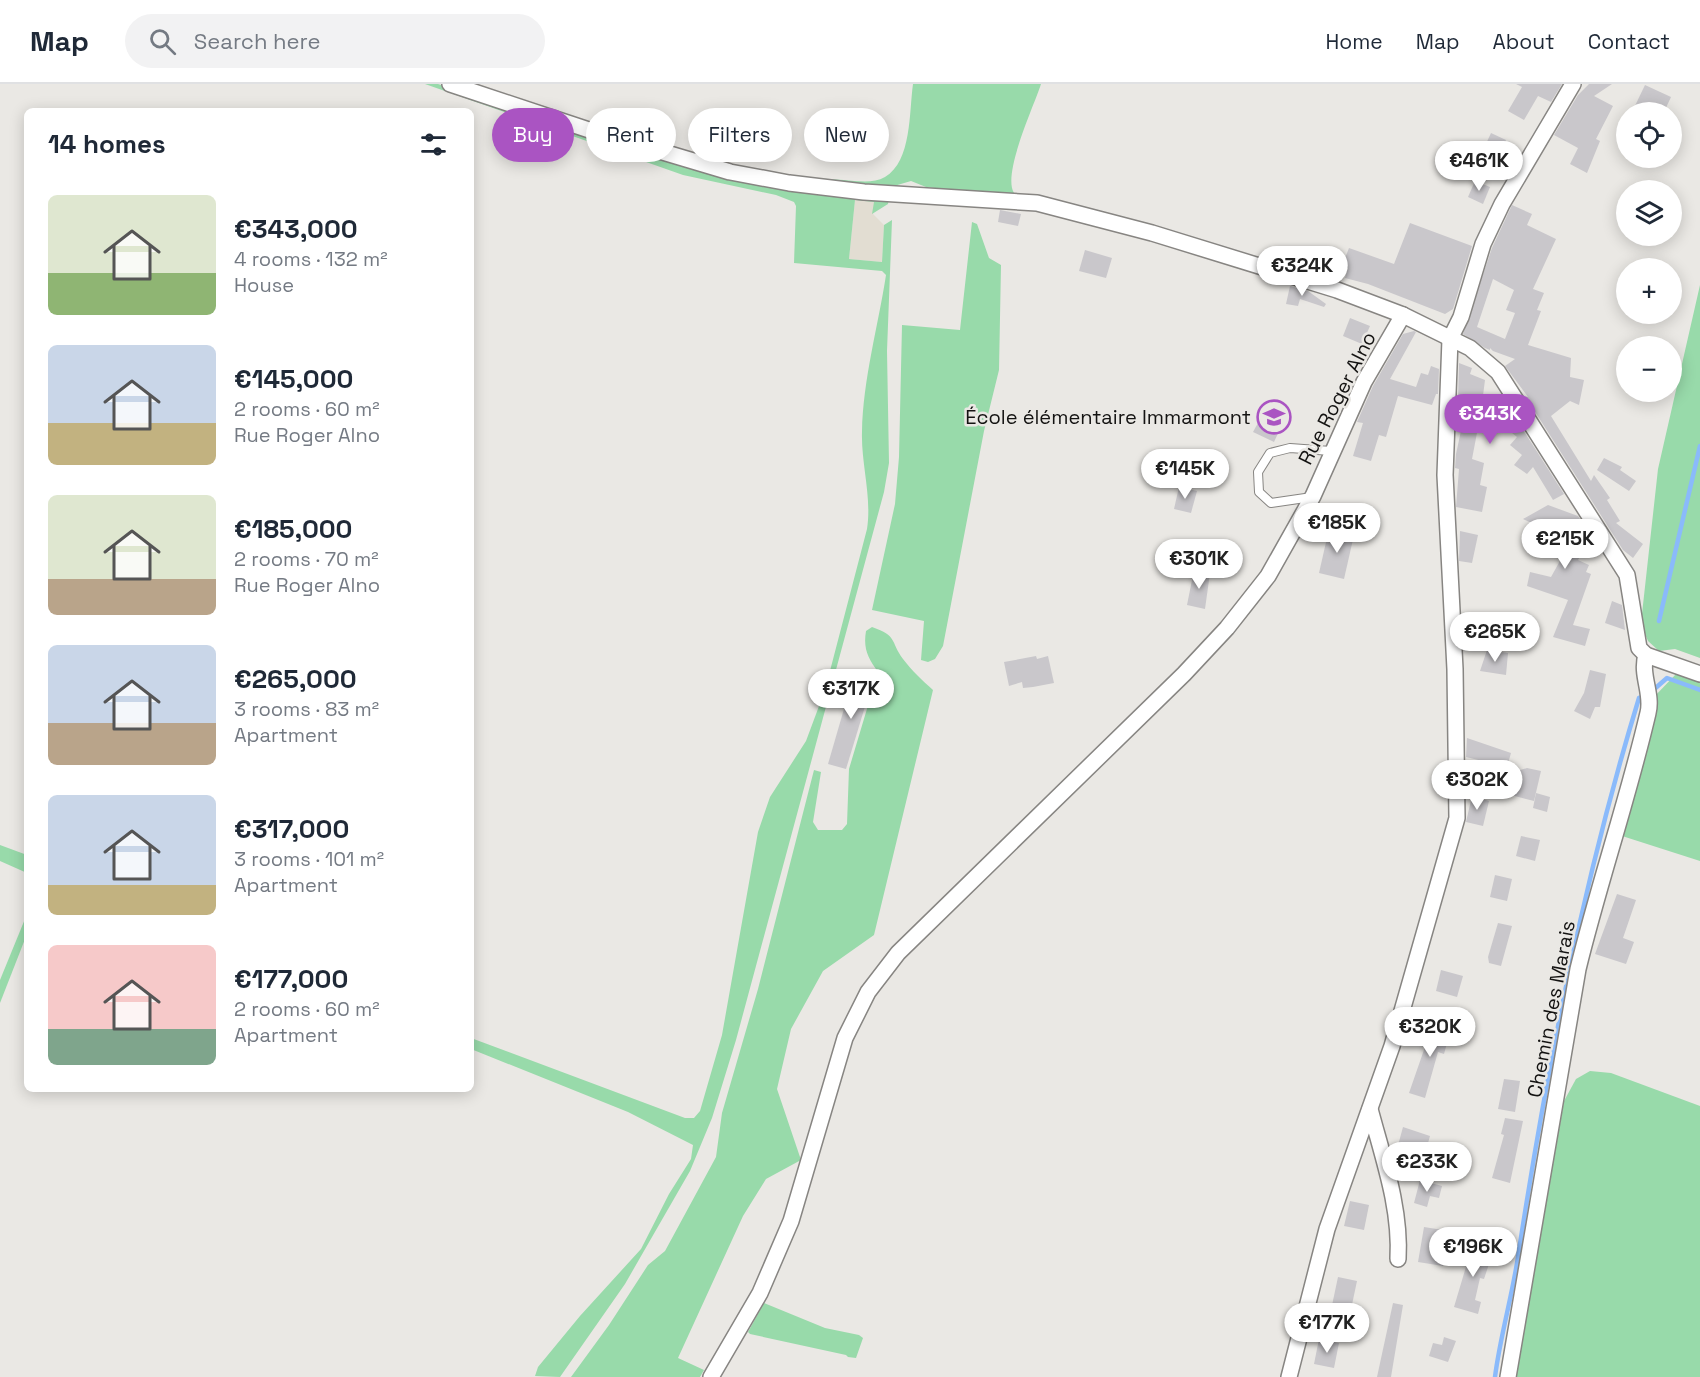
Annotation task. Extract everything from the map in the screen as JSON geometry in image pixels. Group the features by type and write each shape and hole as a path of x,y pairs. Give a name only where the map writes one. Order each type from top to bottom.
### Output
{"street":[{"name":"Chemin des Marais","path":"450,84 589,130 730,172 789,183 864,192 1037,203 1152,233 1337,290 1403,315 1479,354 1498,372 1619,561 1632,595 1639,648 1646,655 1644,668 1649,710 1593,905 1578,969 1508,1377"},
{"path":"1289,1377 1327,1229 1392,1046 1457,818 1455,669 1445,475 1449,339 1461,317 1483,244 1502,204 1573,84"},
{"name":"Rue Roger Alno","path":"711,1377 760,1293 791,1221 845,1038 868,992 898,953 1184,674 1227,628 1268,576 1312,497 1364,382 1403,315"},
{"path":"1646,655 1700,674"},
{"path":"1370,1109 1395,1210 1399,1241 1398,1259"}],"lane":[{"path":"1312,497 1271,503 1259,492 1258,472 1270,453 1290,448 1331,451"}],"shaded area":[{"path":"855,200 875,202 873,214 884,225 882,262 849,259"}],"green space":[{"path":"425,84 438,84 511,108 493,108"},
{"path":"465,84 474,84 545,108 537,108"},
{"path":"913,84 1041,84 1015,156 1011,184 1014,193 1018,194 1014,197 926,187 911,181 894,186 867,187 818,183 734,169 709,162 721,162 797,176 875,181 894,170 905,148"},
{"path":"574,118 586,122 586,124 574,120"},
{"path":"574,129 586,132 586,141 574,137"},
{"path":"676,151 688,154 688,156 676,153"},
{"path":"676,161 889,199 888,204 872,214 874,202 855,200 849,259 882,262 884,225 892,220 887,351 889,463 884,492 736,1040 712,1118 690,1171 625,1284 560,1377 535,1376 538,1367 580,1316 641,1249 669,1194 691,1159 693,1145 628,1112 474,1050 474,1039 685,1118 694,1118 700,1111 722,1035 758,832 770,797 806,741 825,690 867,529 868,505 862,444 863,412 886,275 882,271 794,263 796,206 794,202 776,195 683,175 646,162"},
{"path":"972,222 977,224 989,258 1001,265 999,370 984,431 943,646 935,659 928,662 921,660 924,621 872,610 895,504 899,457 902,325 960,330"},
{"path":"1700,285 1700,658 1675,649 1659,651 1648,641 1645,634 1640,632 1658,469 1673,402 1682,402 1682,364"},
{"path":"872,627 890,636 906,663 933,690 874,935 823,971 791,1029 777,1089 801,1160 766,1179 743,1216 678,1358 704,1370 700,1377 571,1377 609,1325 648,1265 665,1251 716,1157 722,1113 758,989 814,770 821,772 813,822 818,830 842,830 847,824 849,769 878,672 866,648 866,631"},
{"path":"1677,673 1700,681 1700,861 1619,835 1653,698"},
{"path":"0,845 24,854 24,872 0,861"},
{"path":"24,921 24,942 0,1003 0,980"},
{"path":"1590,1071 1611,1073 1700,1106 1700,1377 1516,1377 1564,1101 1576,1079"},
{"path":"764,1303 825,1328 859,1335 863,1338 856,1358 750,1334 748,1332"}],"building":[{"path":"1516,84 1562,84 1551,102 1538,96 1524,120 1508,111 1522,87"},
{"path":"1589,84 1612,84 1594,96 1613,106 1596,139 1600,141 1587,173 1570,164 1578,148 1554,135 1578,95"},
{"path":"1645,85 1671,97 1669,102 1637,102"},
{"path":"1491,133 1506,140 1494,167 1479,159"},
{"path":"1475,181 1490,187 1483,204 1468,197"},
{"path":"1512,205 1532,214 1527,225 1556,239 1533,289 1544,293 1537,310 1541,311 1528,345 1571,358 1570,377 1584,380 1579,405 1570,401 1551,416 1591,481 1594,475 1610,498 1607,500 1620,521 1616,523 1643,544 1633,558 1623,550 1525,396 1528,397 1505,366 1515,359 1485,348 1463,334 1492,248","holes":["1493,279 1514,290 1506,310 1515,313 1505,339 1477,327"]},
{"path":"1000,210 1021,214 1018,226 998,222"},
{"path":"1410,223 1472,246 1453,309 1445,314 1368,284 1345,278 1348,268 1342,266 1349,248 1394,264"},
{"path":"1085,250 1112,258 1106,278 1079,271"},
{"path":"1290,286 1308,291 1326,304 1324,307 1300,299 1298,306 1286,304"},
{"path":"1350,318 1370,326 1362,344 1343,336"},
{"path":"1416,332 1390,379 1416,387 1421,373 1428,375 1431,366 1439,369 1438,394 1432,405 1398,396 1386,437 1379,435 1371,461 1353,456 1363,423 1357,422 1373,386 1403,334"},
{"path":"1459,363 1472,368 1470,374 1485,380 1481,411 1498,401 1506,403 1564,494 1553,500 1533,467 1527,474 1514,465 1522,455 1510,445 1517,437 1507,429 1509,417 1481,412 1472,459 1484,463 1480,485 1487,487 1482,512 1456,507 1459,469 1455,468 1456,454 1464,417 1461,416 1464,401 1458,399"},
{"name":"École élémentaire Immarmont","path":"1269,403 1288,412 1274,442 1253,432"},
{"path":"1604,458 1622,467 1620,470 1636,481 1629,491 1597,470"},
{"path":"1179,487 1197,491 1191,513 1174,509"},
{"path":"1548,505 1578,516 1595,542 1586,546 1578,560 1589,565 1586,572 1591,574 1573,625 1590,629 1585,646 1553,637 1568,600 1527,586 1530,572 1551,577 1571,541 1523,519"},
{"path":"1329,529 1354,535 1344,579 1319,573"},
{"path":"1460,531 1478,535 1472,563 1459,561"},
{"path":"1194,570 1210,573 1205,609 1187,605"},
{"path":"1612,601 1622,605 1625,630 1605,623"},
{"path":"1487,650 1508,653 1506,675 1480,671"},
{"path":"1036,656 1037,659 1048,656 1054,683 1023,688 1022,682 1009,686 1004,662"},
{"path":"1590,670 1606,674 1600,707 1595,707 1590,719 1574,711 1584,693"},
{"path":"855,671 874,677 846,769 828,764"},
{"path":"1467,738 1511,753 1507,767 1466,757"},
{"path":"1527,768 1541,771 1534,801 1511,795 1517,771"},
{"path":"1536,793 1550,797 1547,812 1533,808"},
{"path":"1472,796 1489,801 1483,826 1466,822"},
{"path":"1521,836 1540,840 1535,861 1516,856"},
{"path":"1495,875 1512,879 1507,901 1490,897"},
{"path":"1617,894 1636,900 1623,938 1634,942 1626,964 1595,954"},
{"path":"1498,923 1512,926 1501,966 1489,963 1488,957"},
{"path":"1441,970 1463,976 1457,997 1436,991"},
{"path":"1434,1021 1452,1025 1444,1054 1438,1052 1425,1098 1409,1093"},
{"path":"1504,1079 1520,1081 1515,1112 1498,1109"},
{"path":"1505,1118 1523,1121 1510,1183 1492,1178 1504,1135 1501,1134"},
{"path":"1403,1127 1430,1136 1424,1157 1397,1149"},
{"path":"1420,1180 1442,1186 1439,1198 1430,1196 1427,1207 1414,1203"},
{"path":"1350,1201 1369,1205 1364,1230 1344,1226"},
{"path":"1424,1227 1449,1231 1443,1266 1418,1262"},
{"path":"1474,1240 1491,1245 1485,1263 1489,1264 1484,1279 1480,1278 1475,1300 1481,1302 1478,1314 1454,1307"},
{"path":"1338,1277 1357,1281 1350,1314 1331,1310"},
{"path":"1393,1303 1403,1305 1391,1377 1377,1377"},
{"path":"1444,1337 1456,1341 1448,1362 1429,1356 1433,1343 1442,1345"},
{"path":"1319,1339 1339,1343 1334,1368 1314,1364"}],"waterway":[{"path":"1659,621 1700,446"},
{"path":"1651,692 1667,678 1700,690"},
{"path":"1495,1377 1568,975 1619,767 1639,698 1642,697"}],"place":[{"name":"École élémentaire Immarmont","path":"1274,417"}]}
